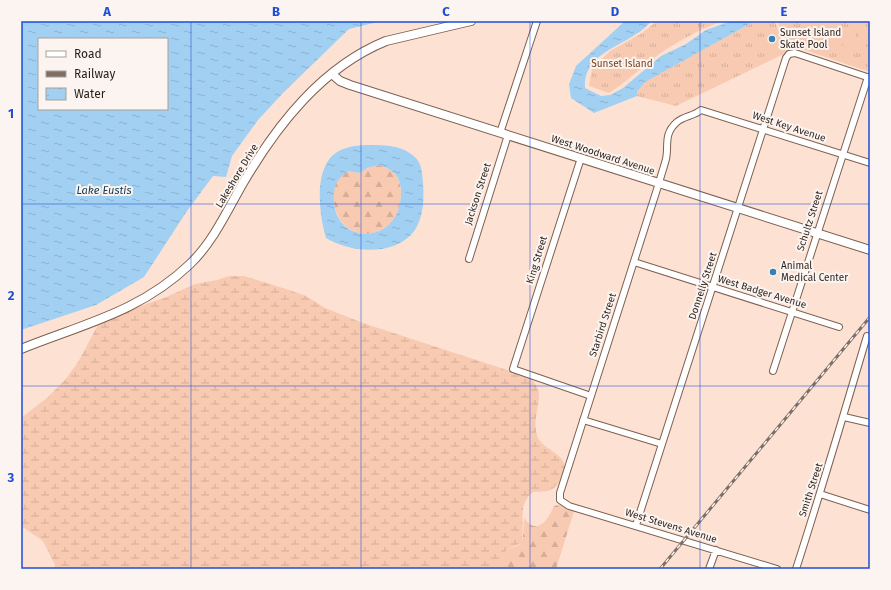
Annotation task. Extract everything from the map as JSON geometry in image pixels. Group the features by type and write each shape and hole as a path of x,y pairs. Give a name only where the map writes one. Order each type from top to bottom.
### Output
{"street":[{"name":"Lakeshore Drive","path":"21,349 114,315 146,298 173,279 191,263 211,240 248,175 282,124 305,98 332,74 360,54 386,40 471,21"},
{"name":"Jackson Street","path":"468,259 537,21"},
{"name":"Donnelly Street","path":"636,525 786,58 789,54 795,53 869,77"},
{"name":"West Woodward Avenue","path":"332,74 340,81 350,85 870,250"},
{"name":"Schultz Street","path":"773,371 842,155 869,77"},
{"name":"West Key Avenue","path":"702,110 870,163"},
{"name":"Starbird Street","path":"560,500 562,485 659,183 666,156 667,142 674,125 683,118 693,116 702,110"},
{"name":"King Street","path":"580,158 513,369 591,396"},
{"name":"West Badger Avenue","path":"634,262 839,327"},
{"name":"Smith Street","path":"796,569 844,417 854,374 869,336"},
{"path":"844,417 870,423"},
{"path":"583,420 662,444"},
{"path":"820,494 870,510"},
{"name":"West Stevens Avenue","path":"560,500 569,506 778,569"},
{"path":"709,569 716,550"}],"green space":[{"name":"Sunset Island","path":"657,21 723,21 673,45 609,93 589,86 592,69 610,51 642,33"},
{"path":"755,21 775,21 783,42 794,49 676,106 637,96 637,92 645,82"},
{"path":"777,21 865,21 870,23 870,72 796,47 785,40"},
{"path":"814,21 830,23 824,42 814,39 817,29 813,39 808,37"},
{"path":"848,28 857,31 851,50 842,47"},
{"name":"Sunset Island Skate Pool","path":"771,29 776,32 778,42 776,47 771,49 766,39 767,32"},
{"path":"860,32 869,35 863,54 854,51"},
{"path":"379,165 392,171 399,181 401,191 399,209 392,222 382,230 370,234 357,232 346,227 338,216 334,201 336,183 348,171 360,173 367,168"},
{"path":"229,276 244,276 289,290 306,296 325,308 363,323 528,377 534,383 538,388 539,394 536,414 537,436 544,445 563,460 565,465 564,472 555,487 546,491 533,492 528,497 523,509 521,543 506,550 500,569 54,569 55,565 43,541 21,526 21,418 47,398 65,380 78,362 98,325 132,309 164,298 195,284"},
{"path":"566,503 576,505 556,569 500,569 506,550 519,545 523,537 524,518 534,526 538,526 546,521 554,506"}],"water":[{"name":"Lake Eustis","path":"21,21 382,21 349,29 284,92 258,120 232,156 226,177 213,176 187,211 144,277 96,305 21,330"},
{"path":"625,21 651,21 632,37 600,56 592,65 586,75 585,88 601,96 610,95 623,88 661,56 686,44 706,30 731,21 755,21 645,82 637,92 637,96 594,113 571,98 569,84 576,66"},
{"path":"386,145 396,147 415,157 422,170 423,183 422,213 415,230 407,239 396,245 372,250 347,247 326,238 320,205 321,180 329,159 341,150 349,147","holes":["379,165 392,171 399,181 401,190 399,208 392,221 381,230 369,234 357,232 346,227 338,217 334,202 336,184 348,171 360,173 367,168"]}],"railway":[{"path":"660,569 870,317"}],"place":[{"name":"Sunset Island Skate Pool","path":"772,39"},
{"name":"Animal Medical Center","path":"773,272"}]}
